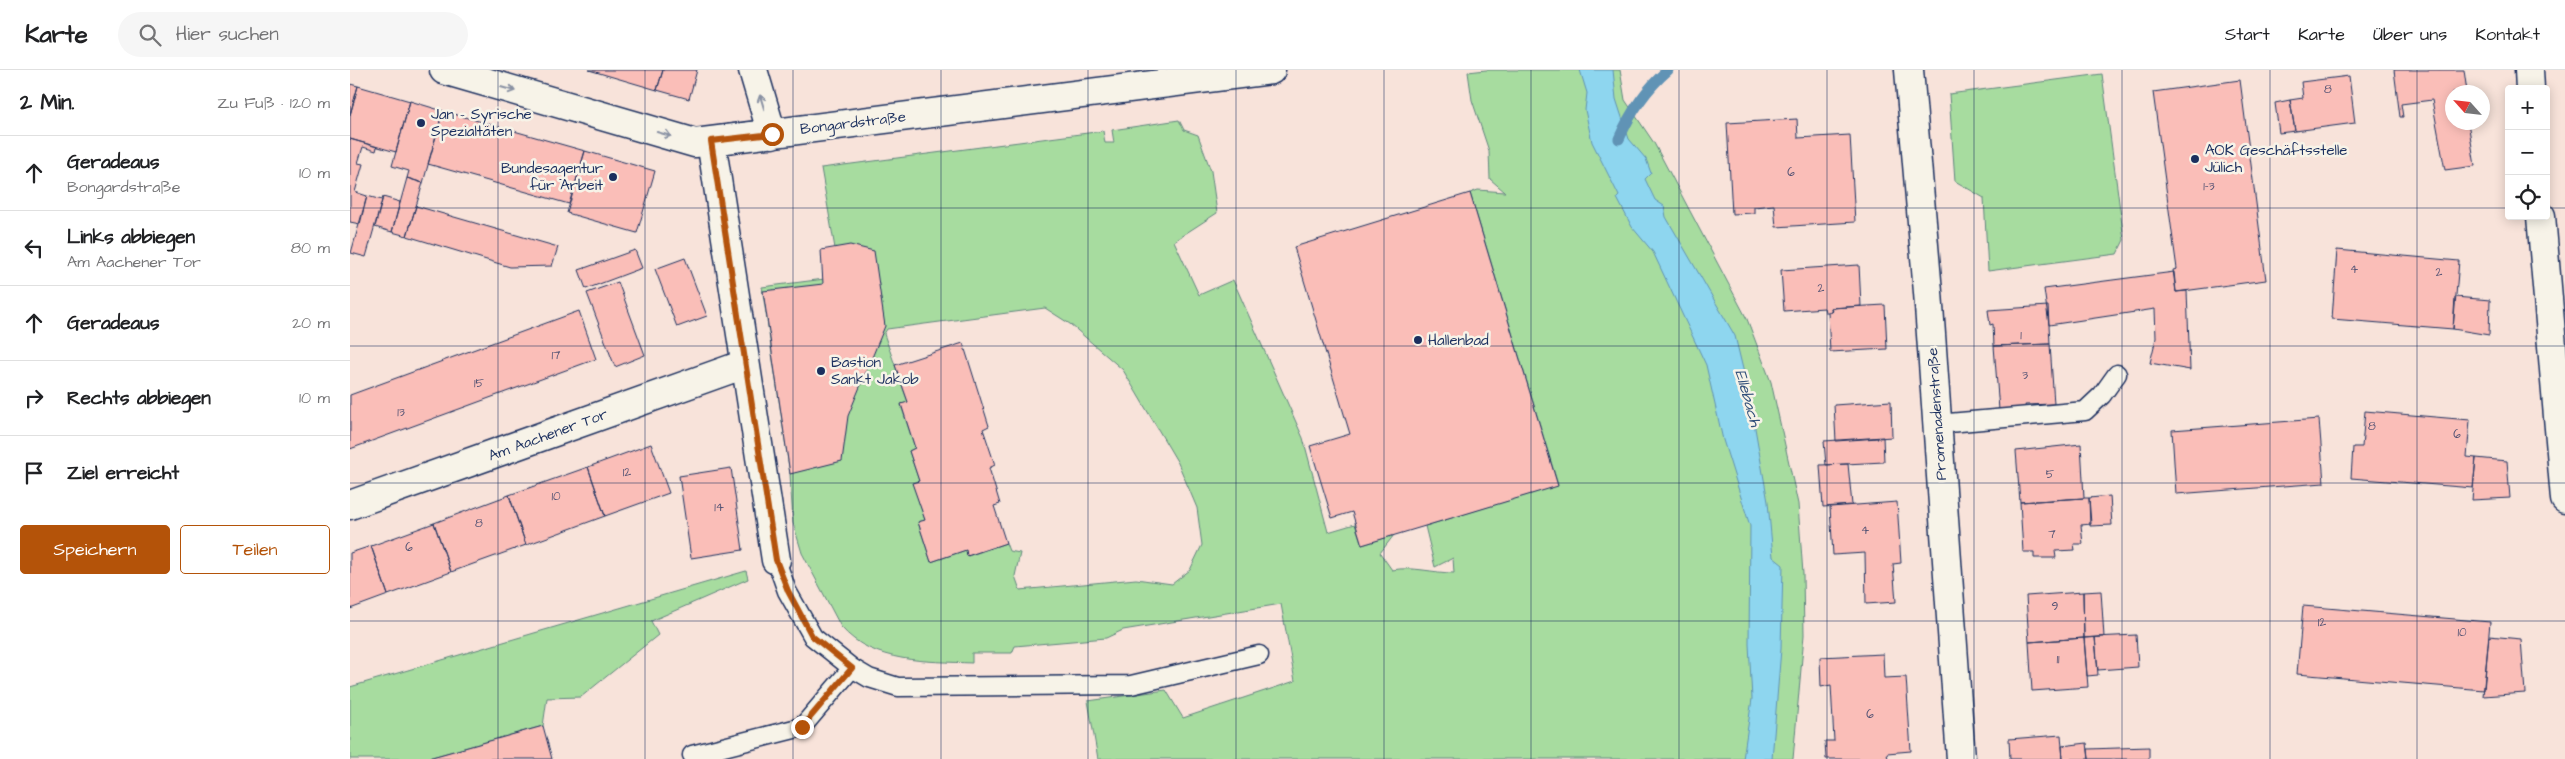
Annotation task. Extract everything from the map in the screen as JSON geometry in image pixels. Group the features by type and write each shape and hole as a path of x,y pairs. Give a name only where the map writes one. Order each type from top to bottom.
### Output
{"street":[{"name":"Bongardstraße","path":"444,70 695,143 1271,70"},
{"path":"753,70 772,134"},
{"name":"Promenadenstraße","path":"1910,70 1961,759"},
{"path":"2529,70 2530,85"},
{"path":"711,141 776,560"},
{"path":"2541,220 2565,499"},
{"name":"Am Aachener Tor","path":"350,506 746,364"}],"lane":[{"path":"1937,424 2085,411 2102,395 2117,374"},
{"path":"776,560 788,591 812,636 852,668 869,678 898,687 1131,685 1259,655"},
{"path":"692,755 802,727 852,668"}],"green space":[{"path":"1486,70 1620,70 1625,100 1654,143 1747,319 1771,382 1798,504 1803,574 1804,635 1793,759 1098,759 1088,701 1166,690 1183,718 1295,681 1281,604 1123,630 1106,638 1015,646 1012,653 972,653 972,663 937,662 885,654 869,648 854,639 841,627 802,553 793,523 790,474 762,287 840,277 821,168 1103,131 1105,143 1114,143 1112,130 1179,120 1184,130 1198,135 1211,171 1217,213 1174,241 1199,295 1233,280 1303,438 1328,532 1355,524 1362,545 1394,535 1380,553 1392,570 1408,569 1454,573 1453,558 1435,567 1425,526 1558,485 1470,193 1478,190 1505,192 1490,179 1489,151 1472,100 1468,72","holes":["1045,308 1070,324 1123,370 1178,463 1197,508 1202,545 1190,570 1172,584 1136,579 1020,590 1015,576 1020,553 1009,551 1006,543 968,556 966,550 931,562 918,522 925,520 913,483 919,481 909,451 915,448 901,405 908,402 884,334 887,329"]},
{"path":"2102,74 2124,240 2117,254 1988,271 1984,198 1955,181 1949,94"},
{"path":"746,571 748,579 651,621 658,635 581,697 547,698 543,726 425,759 350,759 350,687"}],"water":[{"name":"Ellebach","path":"1580,70 1613,70 1616,99 1629,139 1646,159 1651,173 1645,179 1655,200 1664,206 1666,217 1735,336 1749,394 1768,502 1773,557 1783,565 1781,649 1772,759 1743,759 1752,699 1749,644 1750,526 1723,440 1706,365 1653,252 1632,227 1592,142 1585,110 1587,93"}],"building":[{"path":"589,70 663,70 657,90"},
{"path":"663,70 697,70 689,99 657,90"},
{"path":"2394,70 2464,70 2466,85 2445,85 2445,130 2469,130 2475,166 2445,170 2432,100 2401,104 2403,117 2400,117"},
{"path":"2349,76 2355,123 2295,131 2290,100 2303,98 2301,82"},
{"path":"2240,80 2266,280 2176,292 2173,270 2177,269 2153,92"},
{"path":"350,84 358,86 350,115"},
{"path":"358,86 410,101 396,152 350,139 350,115"},
{"path":"2290,100 2295,131 2279,133 2275,103"},
{"path":"410,101 443,111 423,183 407,178 409,171 392,166"},
{"path":"443,111 585,151 569,204 428,164"},
{"path":"1797,119 1798,138 1850,135 1855,222 1776,227 1774,205 1754,207 1754,213 1732,214 1727,123"},
{"path":"350,139 377,147 376,151 363,147 358,163 363,164 355,192 367,196 360,224 350,222"},
{"path":"585,151 655,171 637,233 567,213"},
{"path":"407,178 423,183 407,236 392,232"},
{"name":"Hallenbad","path":"1470,193 1558,486 1362,545 1352,512 1332,518 1310,446 1350,434 1294,247"},
{"path":"367,196 382,200 366,257 351,253"},
{"path":"383,197 400,202 392,232 375,227"},
{"path":"416,206 558,247 552,266 510,267 407,236"},
{"name":"Bastion Sankt Jakob","path":"850,245 874,251 885,326 848,416 842,461 790,474 763,291 823,284 821,250"},
{"path":"635,250 642,268 586,289 579,270"},
{"path":"2337,250 2459,261 2453,329 2332,319"},
{"path":"685,258 707,316 677,327 655,269"},
{"path":"1859,265 1861,306 1831,308 1832,312 1825,312 1824,308 1784,311 1781,270"},
{"path":"2174,272 2176,292 2187,291 2190,370 2150,363 2156,338 2155,309 2049,325 2044,289"},
{"path":"618,282 645,355 615,367 587,293"},
{"path":"2455,297 2490,300 2489,335 2453,329"},
{"path":"1885,305 1887,349 1830,352 1828,312 1832,312 1831,308"},
{"path":"2048,306 2050,344 1994,346 1993,324 1990,325 1988,310"},
{"path":"579,311 596,359 350,449 350,395"},
{"path":"963,343 989,426 983,429 995,465 989,468 1000,504 994,506 1006,543 967,556 966,550 931,562 918,522 925,520 912,483 919,481 909,451 915,448 901,404 908,402 895,365"},
{"path":"2050,344 2054,404 2025,405 2026,408 1999,410 1994,346"},
{"path":"1891,401 1892,437 1836,441 1834,405"},
{"path":"2365,411 2470,420 2467,457 2476,458 2473,488 2351,478 2353,447 2362,447"},
{"path":"2319,419 2324,483 2176,494 2172,430"},
{"path":"1883,437 1884,462 1826,465 1824,441"},
{"path":"651,444 669,493 605,516 588,467"},
{"path":"2081,444 2084,498 2020,502 2016,451"},
{"path":"2476,458 2507,461 2510,498 2472,500"},
{"path":"1848,464 1852,505 1823,507 1820,465"},
{"path":"588,467 605,516 526,545 509,495"},
{"path":"731,468 743,550 691,558 679,476"},
{"path":"509,495 526,545 451,572 434,523"},
{"path":"2110,496 2112,525 2090,526 2089,498"},
{"path":"2089,498 2091,524 2081,525 2083,544 2074,544 2075,550 2055,551 2056,558 2034,558 2034,552 2023,552 2020,502"},
{"path":"1897,502 1901,563 1893,564 1896,602 1866,604 1865,553 1833,555 1830,507"},
{"path":"434,523 451,572 388,595 371,546"},
{"path":"371,546 388,595 350,609 350,553"},
{"path":"2101,591 2104,637 2084,638 2083,592"},
{"path":"2083,592 2084,638 2029,642 2026,596"},
{"path":"2303,606 2490,622 2484,690 2297,674"},
{"path":"2136,635 2138,667 2098,670 2095,637"},
{"path":"2489,636 2521,639 2525,693 2483,696"},
{"path":"2095,637 2098,675 2087,676 2084,638"},
{"path":"2084,638 2088,687 2032,691 2029,642"},
{"path":"1883,654 1884,678 1906,677 1911,751 1887,753 1888,759 1826,759 1825,741 1834,741 1831,685 1821,687 1820,657"},
{"path":"543,726 552,759 425,759"},
{"path":"2061,735 2063,759 2010,759 2009,739"},
{"path":"2087,743 2089,759 2063,759 2062,746"},
{"path":"2149,747 2149,759 2089,759 2088,749"}],"waterway":[{"path":"1619,139 1640,101 1668,70"}],"place":[{"name":"Jan - Syrische Spezialtäten","path":"421,123"},
{"name":"AOK Geschäftsstelle Jülich","path":"2195,159"},
{"name":"Bundesagentur für Arbeit","path":"613,177"},
{"name":"Hallenbad","path":"1418,340"},
{"name":"Bastion Sankt Jakob","path":"821,371"}],"route":[{"path":"772,134 711,141 776,560 788,591 812,636 852,668 802,727"}]}
